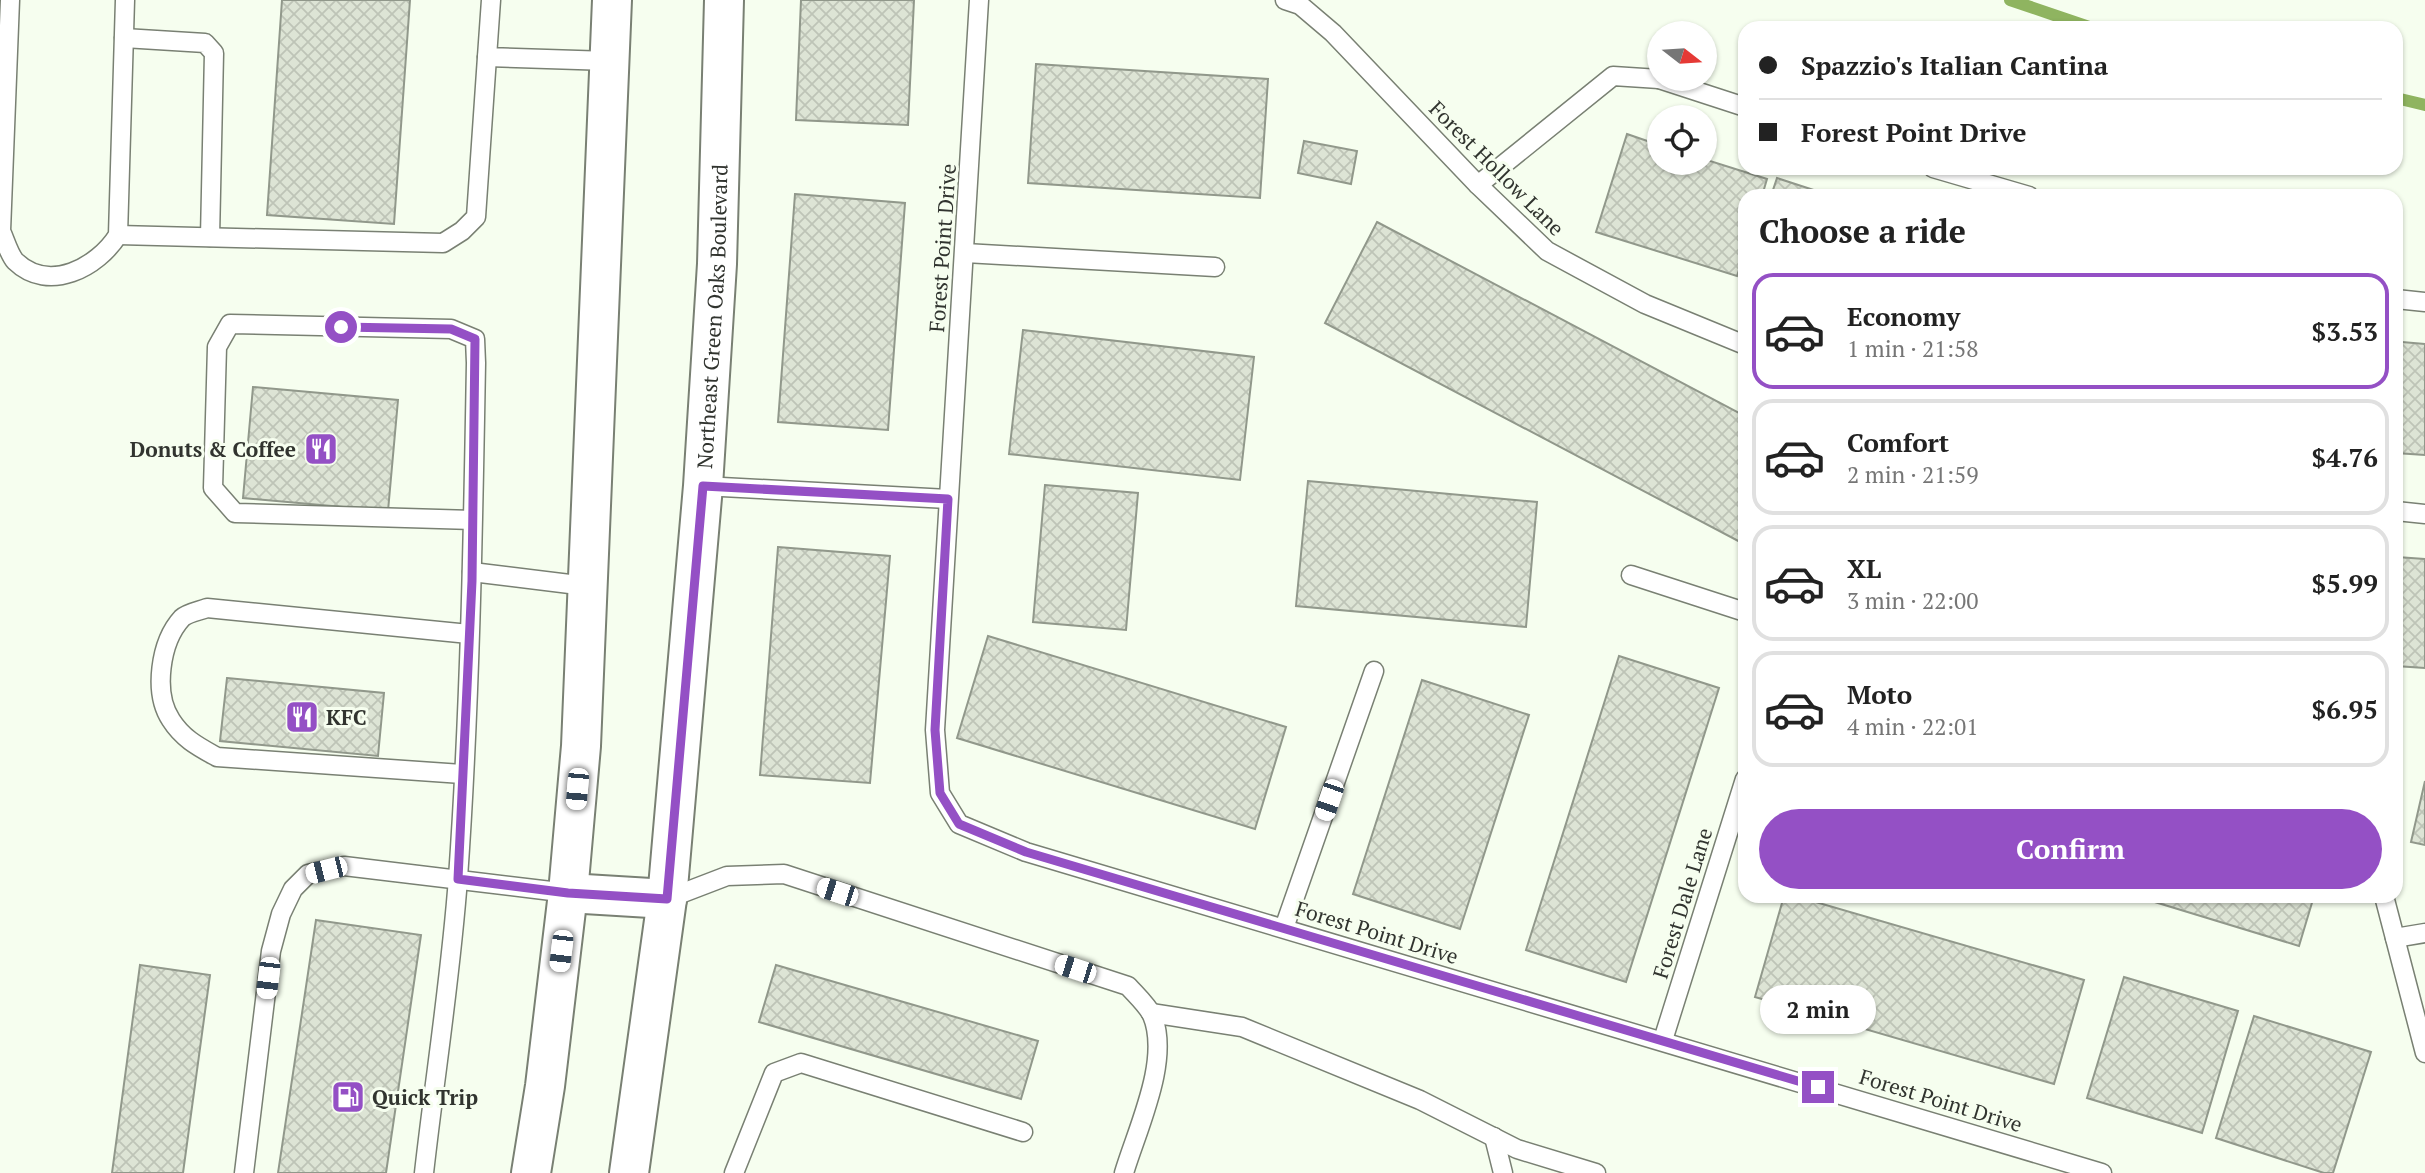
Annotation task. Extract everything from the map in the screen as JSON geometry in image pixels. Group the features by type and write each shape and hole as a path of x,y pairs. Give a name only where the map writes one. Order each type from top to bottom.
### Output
{"main road":[{"path":"531,1173 568,893 581,746 612,0"},
{"name":"Northeast Green Oaks Boulevard","path":"629,1173 667,899 703,486 717,264 724,0"},
{"path":"568,893 667,899"}],"lane":[{"path":"10,0 1,231 15,260 37,274 58,276 89,267 108,252 118,235 125,0"},
{"path":"118,235 443,243 462,232 476,217 491,0"},
{"name":"Forest Point Drive","path":"979,0 935,730 940,793 959,824 1026,852 2102,1173"},
{"name":"Forest Hollow Lane","path":"1284,0 1300,5 1333,33 1478,186 1546,251 1645,304 1738,342"},
{"path":"124,38 205,43 214,53 210,237"},
{"path":"487,57 610,61"},
{"path":"1478,186 1613,76 1647,78"},
{"path":"1696,91 1738,105"},
{"path":"1957,175 2005,189"},
{"path":"965,253 1215,267"},
{"path":"2403,300 2425,302"},
{"path":"424,1173 458,879 472,572 473,520 475,339 451,329 230,324 217,347 213,488 235,513 473,520"},
{"path":"703,486 948,499"},
{"path":"2403,511 2425,513"},
{"path":"472,572 586,586"},
{"path":"1631,575 1738,610"},
{"path":"462,774 217,757 187,741 170,718 160,685 169,637 184,616 207,608 469,634"},
{"path":"1284,928 1374,671"},
{"name":"Forest Dale Lane","path":"1663,1040 1738,801"},
{"path":"244,1173 271,951 281,914 293,889 309,874 344,866 568,893"},
{"path":"667,899 727,876 784,874 1128,986 1151,1013 1159,1043 1154,1077 1124,1173"},
{"path":"2386,903 2425,1053"},
{"path":"2395,937 2425,933"},
{"path":"1151,1013 1242,1027 1420,1100 1517,1149 1596,1173"},
{"path":"734,1173 774,1073 801,1063 1023,1132"},
{"path":"1494,1137 1503,1173"}],"building":[{"path":"282,0 410,0 394,224 267,215"},
{"path":"801,0 914,0 908,125 796,120"},
{"path":"1036,64 1268,79 1260,198 1028,183"},
{"path":"1627,134 1647,141 1647,175 1717,175 1717,163 1738,170 1738,175 1754,175 1767,179 1764,189 1738,189 1737,276 1596,232"},
{"path":"1304,141 1357,151 1351,184 1298,173"},
{"path":"1777,178 1811,189 1773,189"},
{"path":"795,194 905,203 888,430 778,422"},
{"path":"1377,222 1738,412 1738,541 1325,323"},
{"path":"1023,330 1254,357 1240,480 1009,454"},
{"path":"2403,342 2425,344 2425,455 2403,453"},
{"name":"Donuts & Coffee","path":"253,387 398,400 388,511 243,498"},
{"path":"1308,481 1537,502 1526,627 1296,606"},
{"path":"1045,485 1138,493 1126,630 1033,622"},
{"path":"778,547 890,556 870,783 760,775"},
{"path":"2403,557 2425,559 2425,668 2403,666"},
{"path":"988,636 1286,727 1255,829 957,738"},
{"path":"1619,656 1719,688 1626,982 1526,950"},
{"name":"KFC","path":"227,678 384,693 378,756 220,741"},
{"path":"1422,680 1529,715 1460,929 1353,894"},
{"path":"2425,781 2425,845 2411,842"},
{"path":"1782,903 1819,903 2084,980 2054,1084 1755,997"},
{"path":"2158,903 2312,903 2299,946"},
{"path":"316,920 421,935 386,1173 278,1173"},
{"path":"140,965 210,975 183,1173 112,1173"},
{"path":"776,965 1038,1041 1021,1099 759,1022"},
{"path":"2124,977 2238,1011 2202,1133 2087,1098"},
{"path":"2254,1016 2371,1052 2333,1173 2324,1173 2216,1138"}],"waterway":[{"path":"2010,0 2072,21"},
{"path":"2403,100 2425,105"}],"place":[{"name":"Donuts & Coffee","path":"321,449"},
{"name":"KFC","path":"302,717"},
{"name":"Quick Trip","path":"348,1097"}],"route":[{"path":"341,327 451,329 475,339 472,581 458,879 568,893 667,899 703,486 948,499 935,730 940,793 959,824 1026,852 1818,1087"}]}
